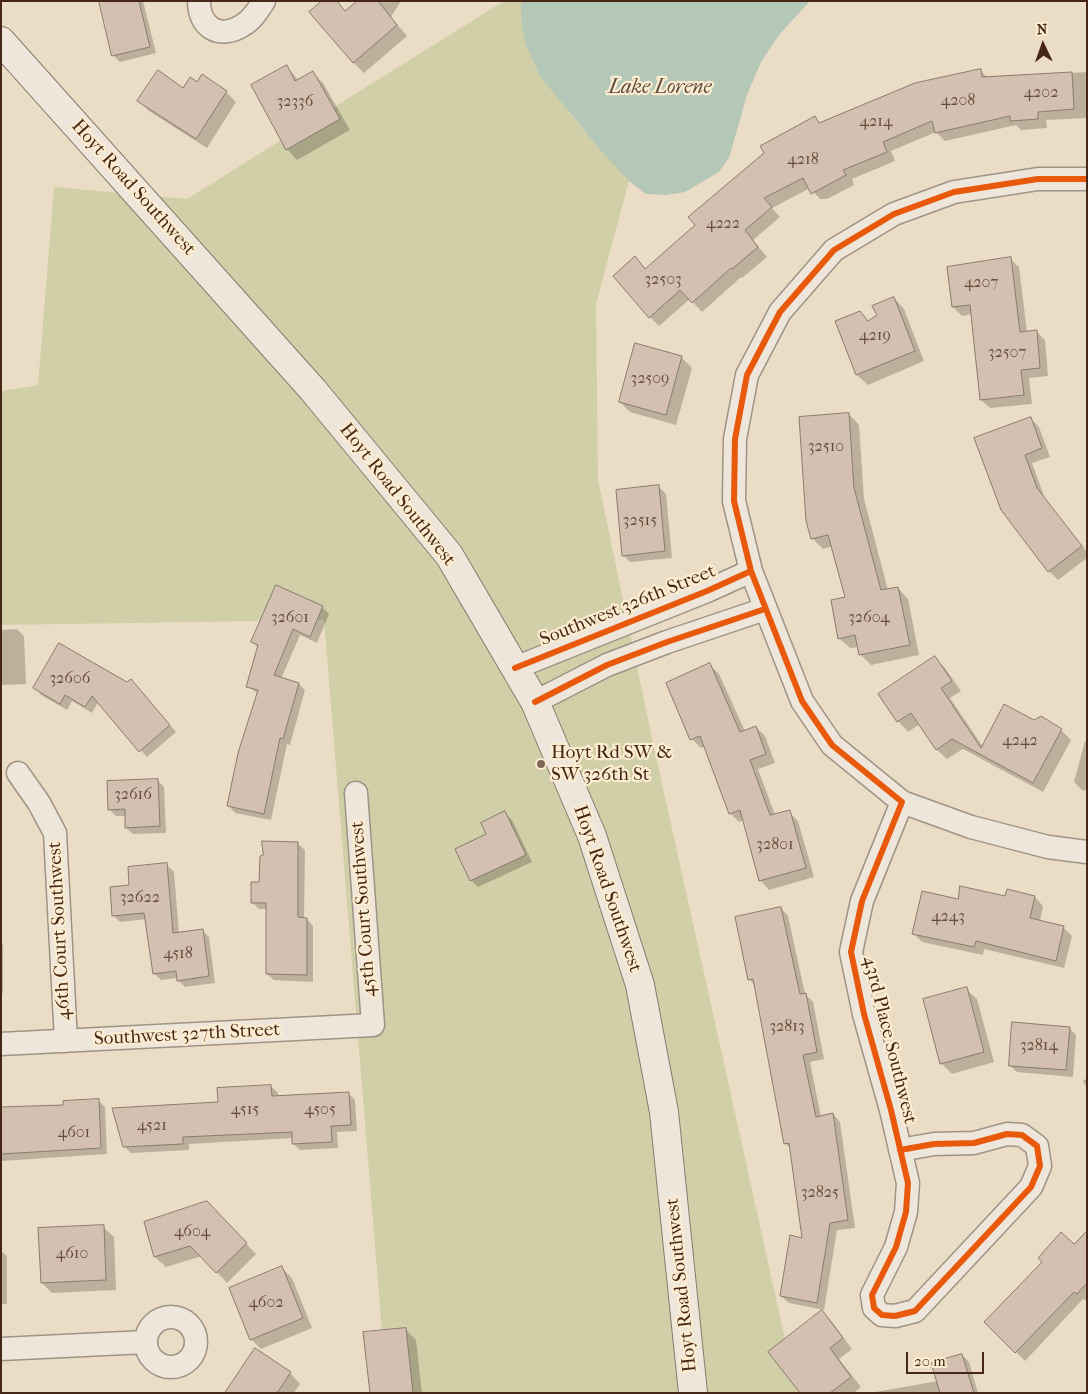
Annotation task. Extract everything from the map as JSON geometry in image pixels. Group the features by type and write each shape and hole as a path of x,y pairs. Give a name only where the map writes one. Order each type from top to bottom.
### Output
{"main road":[{"name":"Hoyt Road Southwest","path":"1,40 326,405 449,555 535,702 592,836 640,985 664,1112 693,1393"}],"street":[{"path":"199,1 202,19 206,24 218,31 235,29 244,24 256,13 264,1"},
{"path":"1087,179 1038,179 954,192 894,214 834,250 780,312 747,374 735,439 734,501 751,572 765,610 802,701 832,745 902,802 971,827 1048,846 1087,852"},
{"name":"Southwest 326th Street","path":"515,668 751,572"},
{"path":"535,702 607,665 667,642 765,610"},
{"name":"46th Court Southwest","path":"18,773 39,803 55,833 66,1041"},
{"name":"45th Court Southwest","path":"356,793 373,1025"},
{"name":"43rd Place Southwest","path":"900,1150 934,1144 974,1143 1007,1134 1022,1135 1037,1146 1040,1166 1031,1187 915,1311 895,1316 882,1315 874,1308 872,1295 896,1247 906,1212 908,1183 900,1150 891,1110 864,1014 851,952 862,901 902,802"},
{"name":"Southwest 327th Street","path":"1,1044 373,1025"},
{"path":"1,1349 146,1342"}],"shaded area":[{"path":"504,1 522,1 569,113 629,181 596,304 598,480 655,752 797,1393 387,1393 324,620 1,625 1,391 38,385 54,187 187,199"}],"water":[{"name":"Lake Lorene","path":"521,1 810,1 779,35 761,62 747,95 729,158 719,172 685,192 666,195 646,194 629,181 601,151 540,76 526,45 522,27"}],"building":[{"path":"99,1 139,1 150,47 112,56"},
{"path":"322,1 337,1 345,11 357,1 378,1 397,25 353,63 309,12"},
{"path":"287,65 295,81 313,71 340,119 286,150 251,85"},
{"path":"981,69 982,77 1072,72 1074,109 1038,112 1038,119 1010,121 1010,116 935,133 932,121 883,142 887,152 843,170 846,175 811,194 803,178 764,198 772,207 745,230 758,247 692,303 680,290 649,318 613,276 635,256 645,269 695,225 688,217 764,153 760,146 815,116 819,123 915,83"},
{"path":"158,70 183,88 190,77 197,82 202,74 227,91 196,139 137,101"},
{"path":"1011,257 1020,332 1037,330 1040,368 1021,370 1024,395 980,400 970,305 952,307 947,267"},
{"path":"894,297 915,351 856,375 835,321 860,311 868,321 877,315 872,306"},
{"path":"635,343 682,356 666,415 619,402"},
{"path":"849,413 854,488 881,590 898,587 910,645 859,655 855,635 838,639 831,600 845,597 828,535 811,539 806,521 799,417"},
{"path":"1031,417 1042,448 1025,455 1037,488 1082,546 1048,572 1001,510 974,438"},
{"path":"659,485 665,551 622,556 616,490"},
{"path":"276,585 323,606 310,637 293,629 274,675 299,683 283,739 280,738 264,814 227,806 238,753 258,690 246,687 258,645 251,642"},
{"path":"59,643 127,682 131,679 170,725 139,752 92,696 85,707 65,695 60,704 33,688"},
{"path":"935,656 952,681 941,688 981,748 1004,704 1034,720 1041,716 1062,729 1033,783 952,739 936,750 911,713 897,722 878,694"},
{"path":"710,663 740,732 756,726 766,754 750,760 770,815 790,810 806,868 759,881 740,810 729,814 700,736 690,740 666,683"},
{"path":"158,779 160,826 125,828 125,809 108,810 107,781"},
{"path":"505,811 526,855 470,881 455,849 486,834 481,823"},
{"path":"262,841 298,842 298,917 307,918 307,975 266,974 266,903 251,903 251,882 259,882 260,856 263,855"},
{"path":"167,863 173,933 203,929 209,976 177,981 176,971 153,974 144,913 112,916 110,887 129,885 128,867"},
{"path":"960,886 1005,896 1007,889 1035,896 1030,918 1064,926 1056,961 976,941 974,947 912,934 922,891 958,899"},
{"path":"781,907 800,994 806,993 817,1052 803,1055 816,1117 833,1113 848,1220 830,1223 817,1303 780,1296 790,1235 802,1238 789,1143 784,1144 753,979 748,980 735,917"},
{"path":"967,987 984,1052 940,1064 923,999"},
{"path":"1012,1022 1070,1027 1066,1070 1009,1066"},
{"path":"271,1085 272,1096 349,1092 351,1125 331,1126 332,1142 292,1144 292,1132 183,1137 183,1144 123,1147 112,1108 218,1102 217,1088"},
{"path":"99,1099 101,1148 1,1154 1,1107 63,1105 63,1101"},
{"path":"207,1201 247,1243 216,1273 190,1246 154,1257 144,1222"},
{"path":"104,1225 106,1280 41,1283 38,1228"},
{"path":"1087,1231 1087,1283 1077,1294 1074,1292 1015,1353 984,1322 1042,1262 1038,1258 1061,1232 1074,1244"},
{"path":"282,1266 303,1318 250,1340 229,1288"},
{"path":"822,1310 843,1338 830,1348 851,1377 830,1393 800,1393 768,1352"},
{"path":"406,1328 413,1393 370,1393 363,1332"},
{"path":"255,1348 291,1372 277,1393 225,1393"},
{"path":"962,1354 974,1393 940,1393 931,1363"}],"cycle path":[{"path":"900,1150 934,1144 974,1143 1007,1134 1022,1135 1037,1146 1040,1166 1031,1187 915,1311 895,1316 882,1315 874,1308 872,1295 896,1247 906,1212 908,1183 891,1110 864,1014 851,952 862,901 902,802 832,745 802,701 751,571 734,501 735,439 747,375 780,312 834,250 894,214 954,192 1038,179 1087,179"},
{"path":"515,668 707,591 751,571"},
{"path":"535,702 607,665 667,642 765,609"}],"place":[{"name":"Hoyt Rd SW & SW 326th St","path":"541,764"}]}
